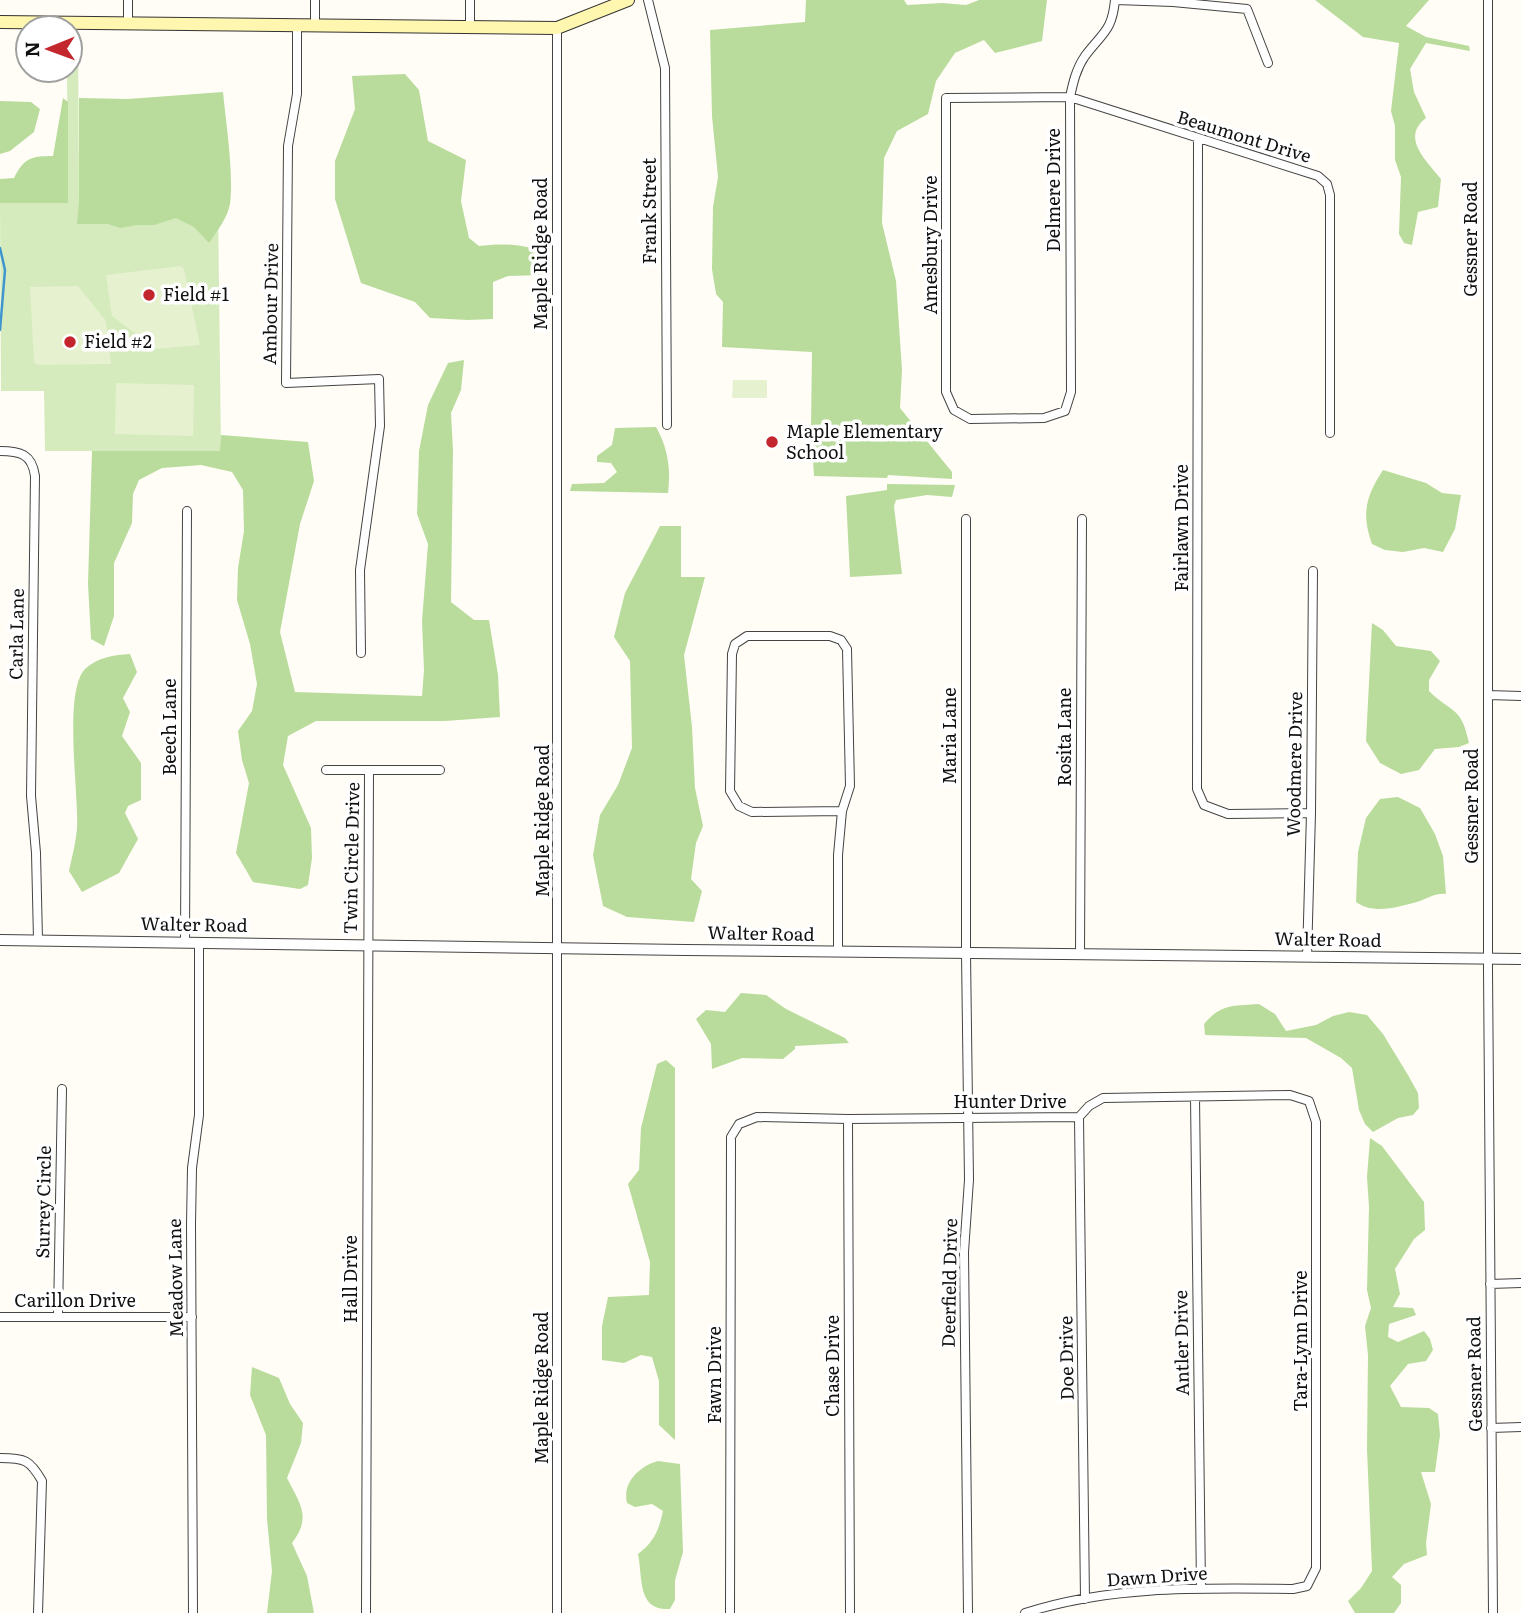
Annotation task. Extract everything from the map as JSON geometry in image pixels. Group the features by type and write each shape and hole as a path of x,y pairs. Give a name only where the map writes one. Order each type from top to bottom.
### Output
{"main road":[{"path":"0,22 557,28 628,0"}],"street":[{"path":"128,0 128,23"},
{"path":"315,0 315,25"},
{"path":"470,0 470,26"},
{"name":"Frank Street","path":"648,0 665,68 667,425"},
{"path":"1116,0 1173,1 1247,9 1268,63"},
{"name":"Delmere Drive","path":"946,392 954,410 970,419 1044,418 1065,411 1071,393 1070,97 1074,77 1086,55 1114,19 1116,0"},
{"name":"Gessner Road","path":"1488,0 1488,959 1493,1613"},
{"name":"Ambour Drive","path":"297,25 296,94 288,146 286,383 379,379 380,426 360,569 360,653"},
{"name":"Maple Ridge Road","path":"557,28 557,1613"},
{"name":"Beaumont Drive","path":"946,98 1070,97 1198,140 1318,176 1327,184 1330,195 1329,433"},
{"name":"Amesbury Drive","path":"946,98 946,392"},
{"name":"Fairlawn Drive","path":"1198,140 1197,789 1204,805 1228,814 1311,813"},
{"name":"Carla Lane","path":"0,451 21,452 28,456 34,467 31,796 36,853 38,940"},
{"name":"Beech Lane","path":"185,943 187,511"},
{"name":"Maria Lane","path":"966,519 966,954"},
{"name":"Rosita Lane","path":"1080,955 1082,519"},
{"name":"Woodmere Drive","path":"1307,957 1313,571"},
{"path":"838,952 838,855 842,811 850,786 847,649 841,640 830,636 747,636 735,644 732,654 730,791 739,806 752,812 842,811"},
{"path":"1488,695 1521,695"},
{"name":"Twin Circle Drive","path":"326,770 440,770"},
{"name":"Twin Circle Drive","path":"367,946 369,770"},
{"name":"Walter Road","path":"0,940 1521,960"},
{"name":"Meadow Lane","path":"193,1613 192,1168 199,1115 199,943"},
{"name":"Hall Drive","path":"366,1613 367,946"},
{"name":"Deerfield Drive","path":"966,954 970,1180 964,1251 968,1613"},
{"name":"Surrey Circle","path":"58,1316 62,1089"},
{"name":"Hunter Drive","path":"731,1137 739,1124 757,1116 848,1119 1079,1117 1089,1106 1102,1098 1290,1095"},
{"name":"Tara-Lynn Drive","path":"1290,1095 1309,1101 1316,1122 1316,1568 1307,1586 1293,1589"},
{"name":"Antler Drive","path":"1195,1097 1201,1588"},
{"name":"Doe Drive","path":"1079,1117 1085,1599"},
{"name":"Chase Drive","path":"848,1119 850,1613"},
{"name":"Fawn Drive","path":"730,1613 731,1137"},
{"path":"1490,1284 1521,1283"},
{"name":"Carillon Drive","path":"0,1317 192,1317"},
{"path":"1492,1428 1521,1427"},
{"path":"0,1458 20,1458 33,1466 42,1482 38,1613"},
{"name":"Dawn Drive","path":"1025,1613 1085,1599 1143,1591 1201,1588 1293,1589"}],"green space":[{"path":"806,0 904,0 907,5 966,5 979,0 1047,0 1042,41 995,53 984,40 955,53 936,81 928,114 897,131 884,158 882,223 896,281 902,370 900,408 952,472 952,479 888,475 887,478 814,476 811,427 812,352 722,347 723,302 716,294 712,269 713,207 718,177 712,116 710,30 805,22"},
{"path":"1315,0 1429,0 1406,26 1426,37 1469,46 1470,51 1426,43 1410,69 1414,92 1426,118 1415,133 1418,149 1441,179 1438,207 1418,212 1412,245 1404,243 1399,234 1401,177 1395,160 1395,126 1391,111 1399,43 1363,37"},
{"path":"405,74 419,90 428,141 466,160 461,201 469,238 479,246 512,245 544,252 544,275 508,276 493,282 493,319 430,318 415,302 361,283 335,199 335,161 355,109 352,76"},
{"path":"67,84 78,84 79,203 218,203 221,451 45,451 44,391 1,391 0,203 68,203"},
{"path":"223,92 230,164 230,204 224,220 209,243 194,227 176,218 154,225 120,228 108,224 77,224 79,98 128,99"},
{"path":"63,98 68,102 68,203 0,203 0,179 14,178 21,166 29,160 53,156"},
{"path":"0,101 31,102 40,109 34,132 10,151 0,154"},
{"name":"Field #1","path":"181,266 184,269 200,345 156,349 112,316 106,275"},
{"name":"Field #2","path":"78,286 106,321 111,364 37,365 34,362 30,287"},
{"path":"464,360 461,390 451,413 451,602 474,620 489,620 498,675 500,717 445,721 316,721 288,736 283,765 311,828 312,858 308,885 300,889 253,882 236,853 249,783 238,731 252,711 257,684 250,644 237,600 238,568 244,531 243,490 232,472 201,465 162,468 139,480 133,494 132,523 114,563 114,616 104,646 91,639 88,584 92,451 220,451 221,435 308,442 314,481 300,524 280,632 295,692 422,696 422,621 428,544 417,514 419,451 428,405 448,363"},
{"path":"733,380 767,380 767,398 732,398"},
{"path":"116,383 194,385 193,436 115,434"},
{"path":"656,427 668,459 668,493 570,491 572,484 604,483 617,472 611,463 597,462 597,456 612,445 615,428"},
{"path":"1383,470 1426,483 1442,493 1461,495 1455,529 1443,552 1424,548 1403,552 1385,550 1372,544 1367,523 1367,505"},
{"path":"887,484 955,485 952,497 927,495 896,500 894,506 902,574 850,577 846,496 887,490"},
{"path":"660,526 681,526 681,577 705,577 684,655 695,788 703,826 696,843 691,879 702,891 694,922 627,917 603,906 593,855 600,815 618,785 632,748 630,661 614,637 625,593"},
{"path":"1372,623 1383,630 1396,646 1431,651 1440,661 1429,680 1429,691 1455,711 1466,731 1469,743 1459,747 1435,749 1419,770 1401,774 1380,763 1366,741"},
{"path":"130,654 137,672 123,698 130,712 122,736 141,763 141,800 128,806 125,813 138,839 119,873 82,892 69,871 77,828 73,721 78,681 85,669 101,659"},
{"path":"1398,797 1420,808 1435,834 1443,856 1446,894 1395,907 1379,909 1363,906 1356,902 1358,852 1366,818 1380,799"},
{"path":"741,993 766,995 786,1009 845,1038 849,1043 795,1046 783,1059 742,1058 712,1069 711,1044 696,1019 706,1010 725,1012"},
{"path":"1259,1004 1275,1014 1286,1031 1316,1025 1333,1016 1349,1012 1367,1015 1383,1034 1408,1075 1418,1093 1419,1108 1413,1115 1398,1118 1373,1132 1365,1124 1359,1110 1352,1068 1341,1058 1306,1038 1205,1035 1204,1024 1217,1012 1229,1007"},
{"path":"666,1060 675,1068 675,1440 659,1425 659,1381 652,1357 641,1355 624,1363 602,1360 602,1326 608,1297 649,1295 650,1262 628,1184 639,1170 641,1128 657,1064"},
{"path":"1370,1138 1382,1146 1424,1202 1425,1230 1414,1239 1395,1269 1400,1294 1393,1307 1413,1308 1416,1315 1389,1324 1388,1337 1398,1342 1424,1331 1433,1350 1426,1361 1408,1364 1390,1386 1401,1407 1429,1408 1438,1414 1440,1435 1435,1472 1421,1472 1431,1504 1427,1555 1404,1564 1392,1577 1401,1585 1401,1603 1394,1613 1355,1613 1348,1601 1372,1571 1367,1449 1368,1355 1365,1326 1371,1308 1367,1290 1367,1177"},
{"path":"252,1367 279,1378 290,1404 303,1423 301,1443 287,1478 302,1510 301,1526 292,1543 307,1576 314,1613 267,1613 272,1571 267,1519 266,1435 250,1395"},
{"path":"658,1461 680,1464 683,1552 675,1580 675,1600 670,1609 652,1605 647,1599 643,1592 638,1554 655,1535 663,1511 652,1504 635,1507 627,1503 626,1495 634,1476"}],"waterway":[{"path":"0,248 5,270 0,330"}],"place":[{"name":"Field #1","path":"149,295"},
{"name":"Field #2","path":"70,342"},
{"name":"Maple Elementary School","path":"772,442"}]}
